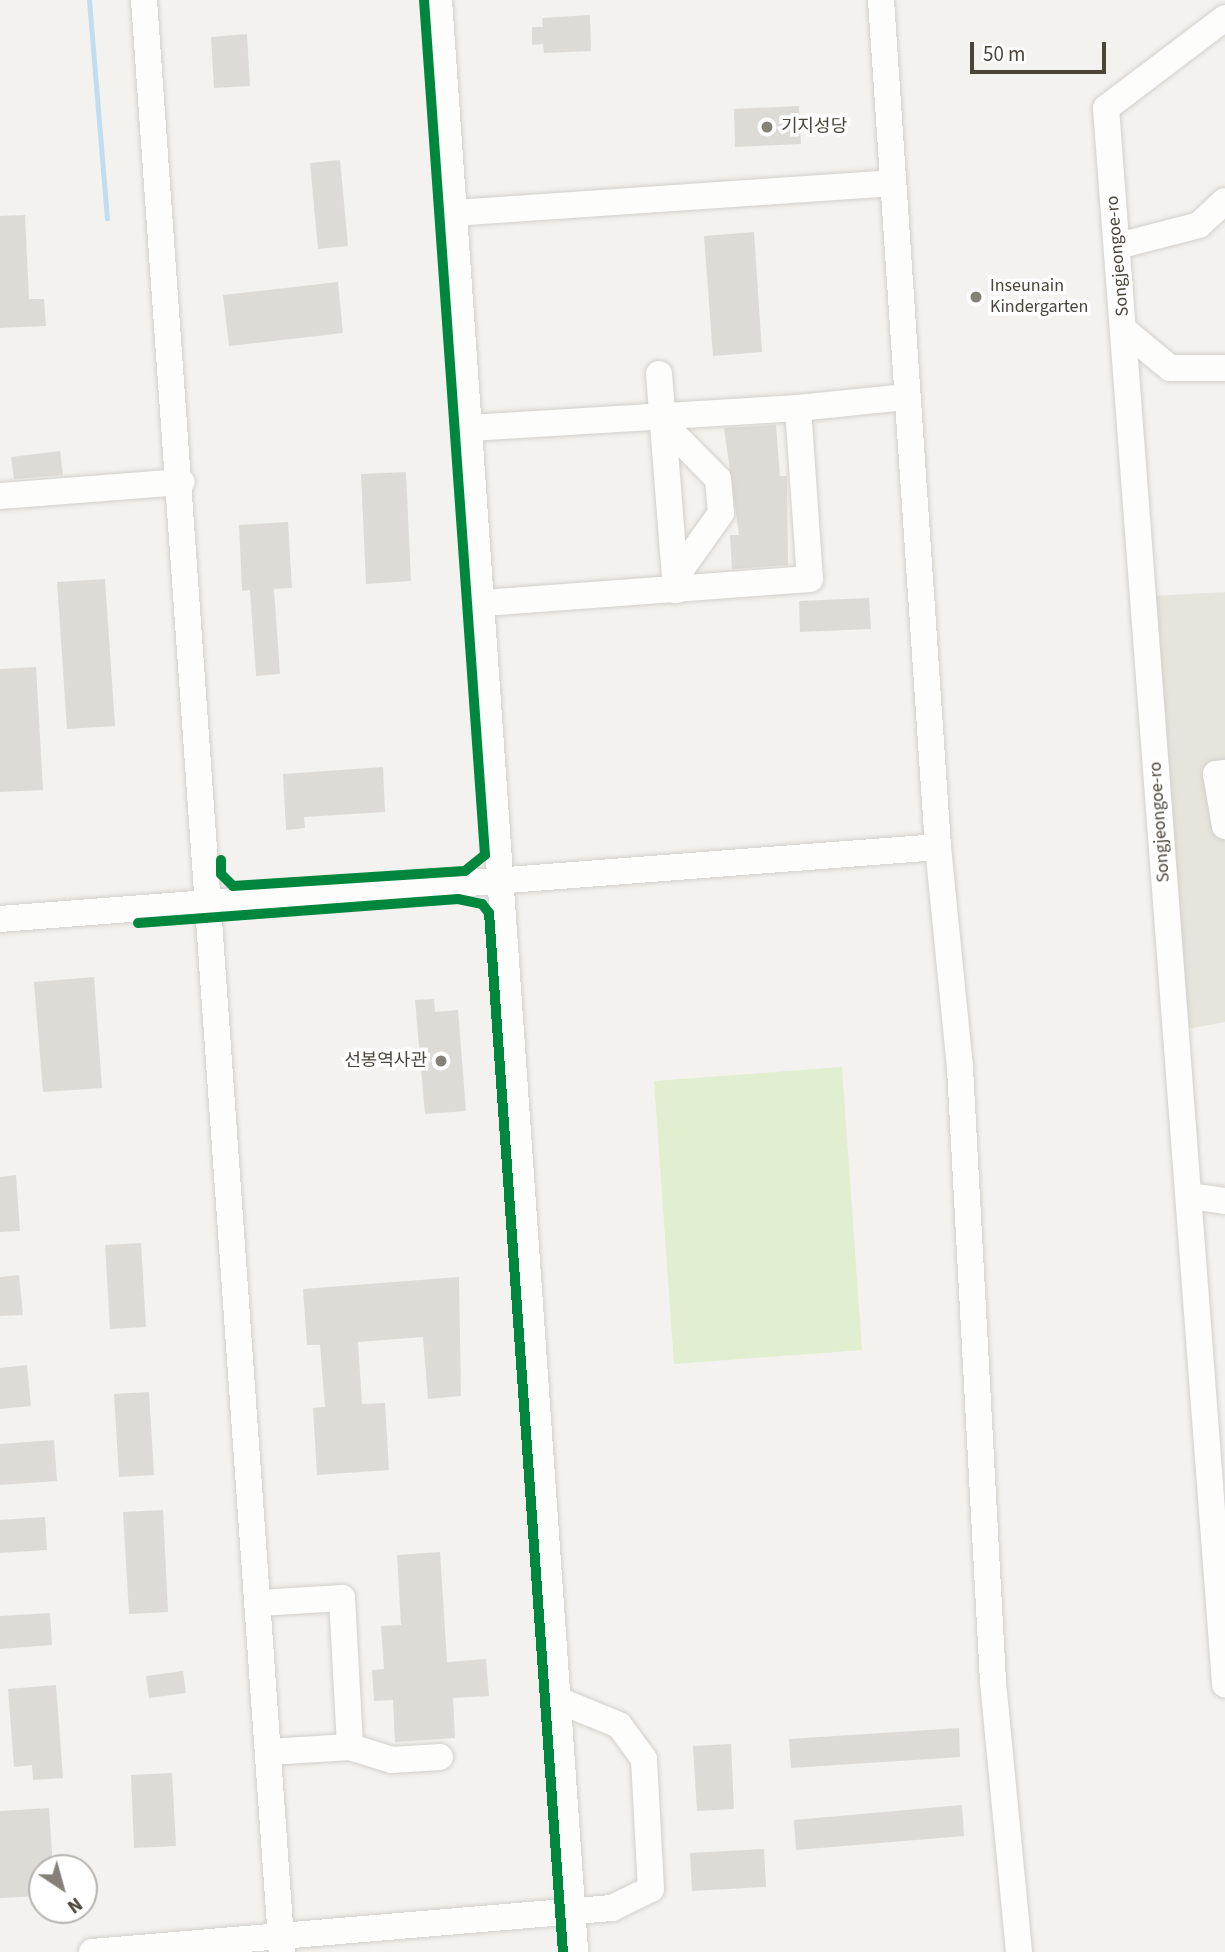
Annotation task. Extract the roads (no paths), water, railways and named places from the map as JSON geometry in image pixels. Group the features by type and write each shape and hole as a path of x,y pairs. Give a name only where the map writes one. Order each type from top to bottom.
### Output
{"street":[{"path":"144,0 212,904 281,1943"},
{"path":"439,0 503,883 575,1952"},
{"path":"881,0 938,846 960,1068 993,1682 1012,1947"},
{"name":"Songjeongoe-ro","path":"1225,18 1106,108 1225,1685"},
{"path":"454,213 892,183"},
{"path":"1118,246 1199,225 1225,201"},
{"path":"1124,330 1170,368 1225,368"},
{"path":"659,374 676,584"},
{"path":"470,428 662,419 907,397"},
{"path":"483,603 676,584 810,579 798,408"},
{"path":"662,419 718,480 721,513 676,584"},
{"path":"0,496 181,482"},
{"path":"1225,773 1216,774 1225,826"},
{"path":"0,919 503,883 938,846"},
{"path":"1190,1196 1225,1200"},
{"path":"260,1603 342,1598 350,1747"},
{"path":"106,1951 281,1943 612,1908 651,1889 644,1759 619,1725 558,1700"},
{"path":"269,1752 350,1747 392,1760 440,1756"}],"waterway":[{"path":"89,0 107,218"}],"place":[{"name":"기지성당","path":"767,127"},
{"name":"Inseunain Kindergarten","path":"976,297"},
{"name":"선봉역사관","path":"441,1061"}]}
